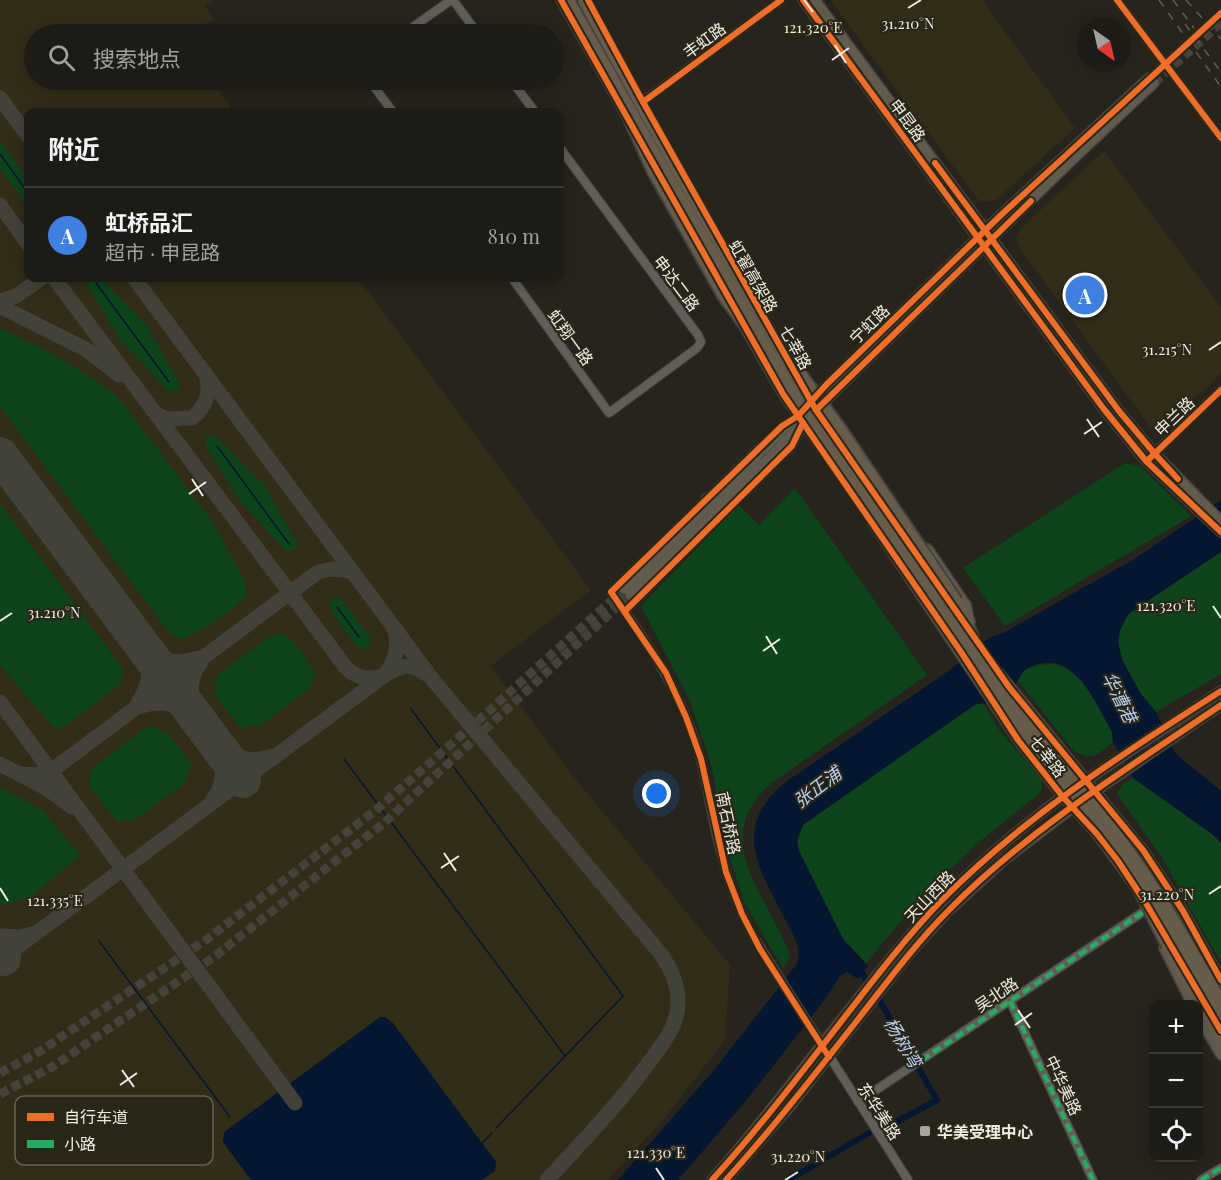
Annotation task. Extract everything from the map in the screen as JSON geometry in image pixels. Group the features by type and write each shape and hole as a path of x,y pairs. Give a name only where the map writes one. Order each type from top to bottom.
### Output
{"highway":[{"name":"虹翟高架路","path":"569,0 816,432 1038,752 1112,842 1157,906 1221,1016"},
{"name":"虹翟高架路","path":"583,0 672,162 824,426 1044,746 1119,837 1141,868 1164,902 1221,1001"},
{"path":"611,75 631,126 653,172 723,296 743,323"},
{"path":"763,321 847,439 957,601 975,639"},
{"path":"1112,842 1221,1041"}],"main road":[{"name":"七莘路","path":"561,0 743,323 801,420 993,699 1018,740 1118,861 1149,908 1221,1031"},
{"name":"七莘路","path":"588,0 814,406 1009,687 1143,850 1183,911 1221,980"},
{"name":"申昆路","path":"802,0 984,248 1146,461 1200,508 1221,521"},
{"name":"申昆路","path":"815,0 1119,411 1221,532"},
{"name":"宁虹路","path":"801,420 758,455 739,479 704,510 627,592 732,497 814,406 977,238 1151,81 984,248 824,402 814,406"},
{"path":"824,402 966,605 975,639"},
{"path":"706,499 739,479"},
{"name":"天山西路","path":"712,1180 919,925 954,889 996,850 1063,797 1221,691"},
{"name":"天山西路","path":"726,1180 791,1105 928,933 963,896 1004,860 1072,808 1221,705"},
{"path":"1156,920 1161,941 1189,1000"},
{"path":"1203,1025 1221,1056"}],"street":[{"path":"417,24 452,0 470,24"},
{"name":"丰虹路","path":"626,114 781,0"},
{"path":"1117,0 1221,138"},
{"path":"376,90 390,108"},
{"path":"518,90 532,108"},
{"name":"申达二路","path":"564,153 701,342 697,348 609,413"},
{"name":"虹翔一路","path":"515,282 609,413"},
{"name":"申兰路","path":"1146,461 1221,390"},
{"name":"宁虹路","path":"611,592 782,426 801,420"},
{"name":"宁虹路","path":"625,611 792,446 801,420"},
{"name":"南石桥路","path":"611,592 656,656 682,706 701,759 718,845 734,893 752,934 829,1057"},
{"name":"吴北路","path":"858,1102 1149,908"},
{"name":"中华美路","path":"1010,1001 1093,1180"},
{"name":"东华美路","path":"829,1057 908,1180"},
{"path":"1201,1180 1221,1168"}],"shaded area":[{"path":"0,0 213,0 205,6 214,19 207,24 24,24 24,90 218,90 232,108 24,108 24,282 361,282 591,590 491,666 573,776 730,965 725,1040 663,1120 608,1180 0,1180"},
{"path":"830,0 982,0 1075,128 995,201 979,201"},
{"path":"1104,151 1221,307 1221,374 1161,430 1150,427 1019,247 1016,238 1019,230"}],"green space":[{"path":"0,141 24,174 24,202 0,169"},
{"path":"89,282 104,282 147,326 179,383 179,389 167,390 120,339 87,286"},
{"path":"0,328 78,369 121,401 214,524 246,584 246,594 243,599 228,613 182,639 170,634 0,406"},
{"path":"211,435 217,437 265,486 297,543 297,548 292,551 285,550 238,499 206,446 206,440"},
{"path":"1125,463 1140,466 1191,516 1005,626 963,568"},
{"path":"795,488 927,675 773,782 754,803 744,824 743,845 748,867 757,889 790,955 783,969 744,902 726,846 711,763 689,699 641,606 739,505 759,525"},
{"path":"0,504 123,669 120,685 65,726 55,729 0,665"},
{"path":"1221,552 1221,674 1156,712 1136,686 1125,664 1119,647 1120,629 1131,612"},
{"path":"334,598 341,599 370,637 367,647 363,649 357,647 330,609 329,603"},
{"path":"278,633 290,638 305,656 316,674 311,678 313,685 260,726 249,724 241,729 215,695 217,677 272,635"},
{"path":"1055,664 1066,668 1083,682 1112,732 1113,742 1095,755 1086,756 1074,751 1018,681 1028,669 1038,665"},
{"path":"978,703 983,703 1000,731 1040,778 1041,792 979,842 921,897 866,963 843,939 799,851 800,831 807,821"},
{"path":"153,726 163,733 166,731 193,766 186,772 187,779 183,784 136,819 130,821 122,819 118,822 90,787 89,774 94,767 145,728"},
{"path":"1133,778 1212,834 1221,843 1221,962 1161,856 1117,794 1123,784"},
{"path":"0,787 42,810 80,855 31,897 4,905 0,902"}],"water":[{"path":"1221,500 1221,552 1131,612 1120,631 1118,642 1122,660 1141,694 1156,712 1175,753 1221,791 1221,843 1212,834 1133,778 1113,742 1112,732 1098,706 1079,679 1068,669 1056,663 1041,663 1025,670 1016,683 1001,695 987,703 973,706 803,825 797,841 799,851 843,939 868,966 858,979 847,972 840,976 826,998 749,1097 678,1180 618,1180 714,1070 797,964 799,953 796,942 766,882 755,847 755,830 760,813 771,796 790,779 950,670 989,638 1005,632 1136,558"},
{"path":"380,1017 385,1017 393,1023 496,1161 495,1171 482,1180 251,1180 225,1145 224,1132"}],"waterway":[{"path":"0,154 24,187"},
{"path":"96,283 169,382"},
{"path":"217,446 289,544"},
{"path":"337,607 359,637"},
{"path":"411,709 623,996 496,1128"},
{"path":"344,759 565,1056"},
{"path":"99,941 230,1117"},
{"name":"杨树湾","path":"859,969 937,1100 885,1128"},
{"path":"482,1143 492,1133"},
{"path":"788,1180 869,1133"}],"taxiway":[{"path":"0,98 24,131"},
{"path":"0,205 24,238"},
{"path":"0,301 16,296 36,282"},
{"path":"57,282 347,669 365,678 385,675 396,653 395,629"},
{"path":"137,282 433,680 660,953 669,967 678,997 673,1026 638,1077 547,1180"},
{"path":"0,306 87,350 119,375"},
{"path":"156,414 166,419 192,418 201,409 208,393 206,374"},
{"path":"22,774 35,775 51,771 318,572 332,569 352,571"},
{"path":"138,703 146,687 149,672 147,657 139,642"},
{"path":"144,646 169,661 183,662 198,658"},
{"path":"197,718 192,704 191,689 194,675 201,662"},
{"path":"0,960 385,675 406,667 416,668 426,674"},
{"path":"0,702 295,1103"},
{"path":"141,706 157,703 172,704 185,710 198,721"},
{"path":"213,799 220,785 223,771 215,743"},
{"path":"217,745 230,754 243,758 257,759 272,756"},
{"path":"0,764 46,788 72,807"},
{"path":"0,936 20,937 32,934"}],"runway":[{"path":"0,455 243,780"},
{"path":"0,953 3,958"}],"tunnel":[{"path":"1149,78 1221,13"},
{"path":"1154,83 1221,23"},
{"path":"0,1073 42,1050 203,942 376,810 624,589"},
{"path":"0,1094 52,1067 214,957 385,822 630,595"}],"railway":[{"path":"1159,0 1221,87"},
{"path":"1173,0 1194,28"},
{"path":"1186,0 1221,39"},
{"path":"1185,24 1221,72"}],"marked path":[{"path":"922,1060 1149,908"},
{"path":"1010,1001 1093,1180"},
{"path":"1201,1180 1221,1168"}],"cycle path":[{"path":"561,0 783,394 961,652 1018,740 1118,861 1147,905 1221,1031"},
{"path":"588,0 816,410 1009,687 1143,850 1183,911 1221,980"},
{"path":"643,102 781,0"},
{"path":"803,0 1103,408 1146,461 1221,532"},
{"path":"1117,0 1221,138"},
{"path":"829,1057 760,949 742,914 726,872 701,759 686,717 666,673 611,592 782,426 798,416 827,384 1001,215 1221,13"},
{"path":"935,163 1119,411 1178,479"},
{"path":"816,410 1031,201"},
{"path":"1148,460 1221,390"},
{"path":"625,611 792,446 803,423"},
{"path":"712,1180 743,1145 910,935 971,872 1004,843 1074,789 1221,691"},
{"path":"726,1180 794,1100 914,949 949,910 1045,826 1221,705"}],"place":[{"name":"虹桥品汇","path":"1085,295"},
{"name":"华美受理中心","path":"925,1131"}],"water label":[{"name":"华漕港","path":"1120,697"},
{"name":"张正浦","path":"817,787"}]}
